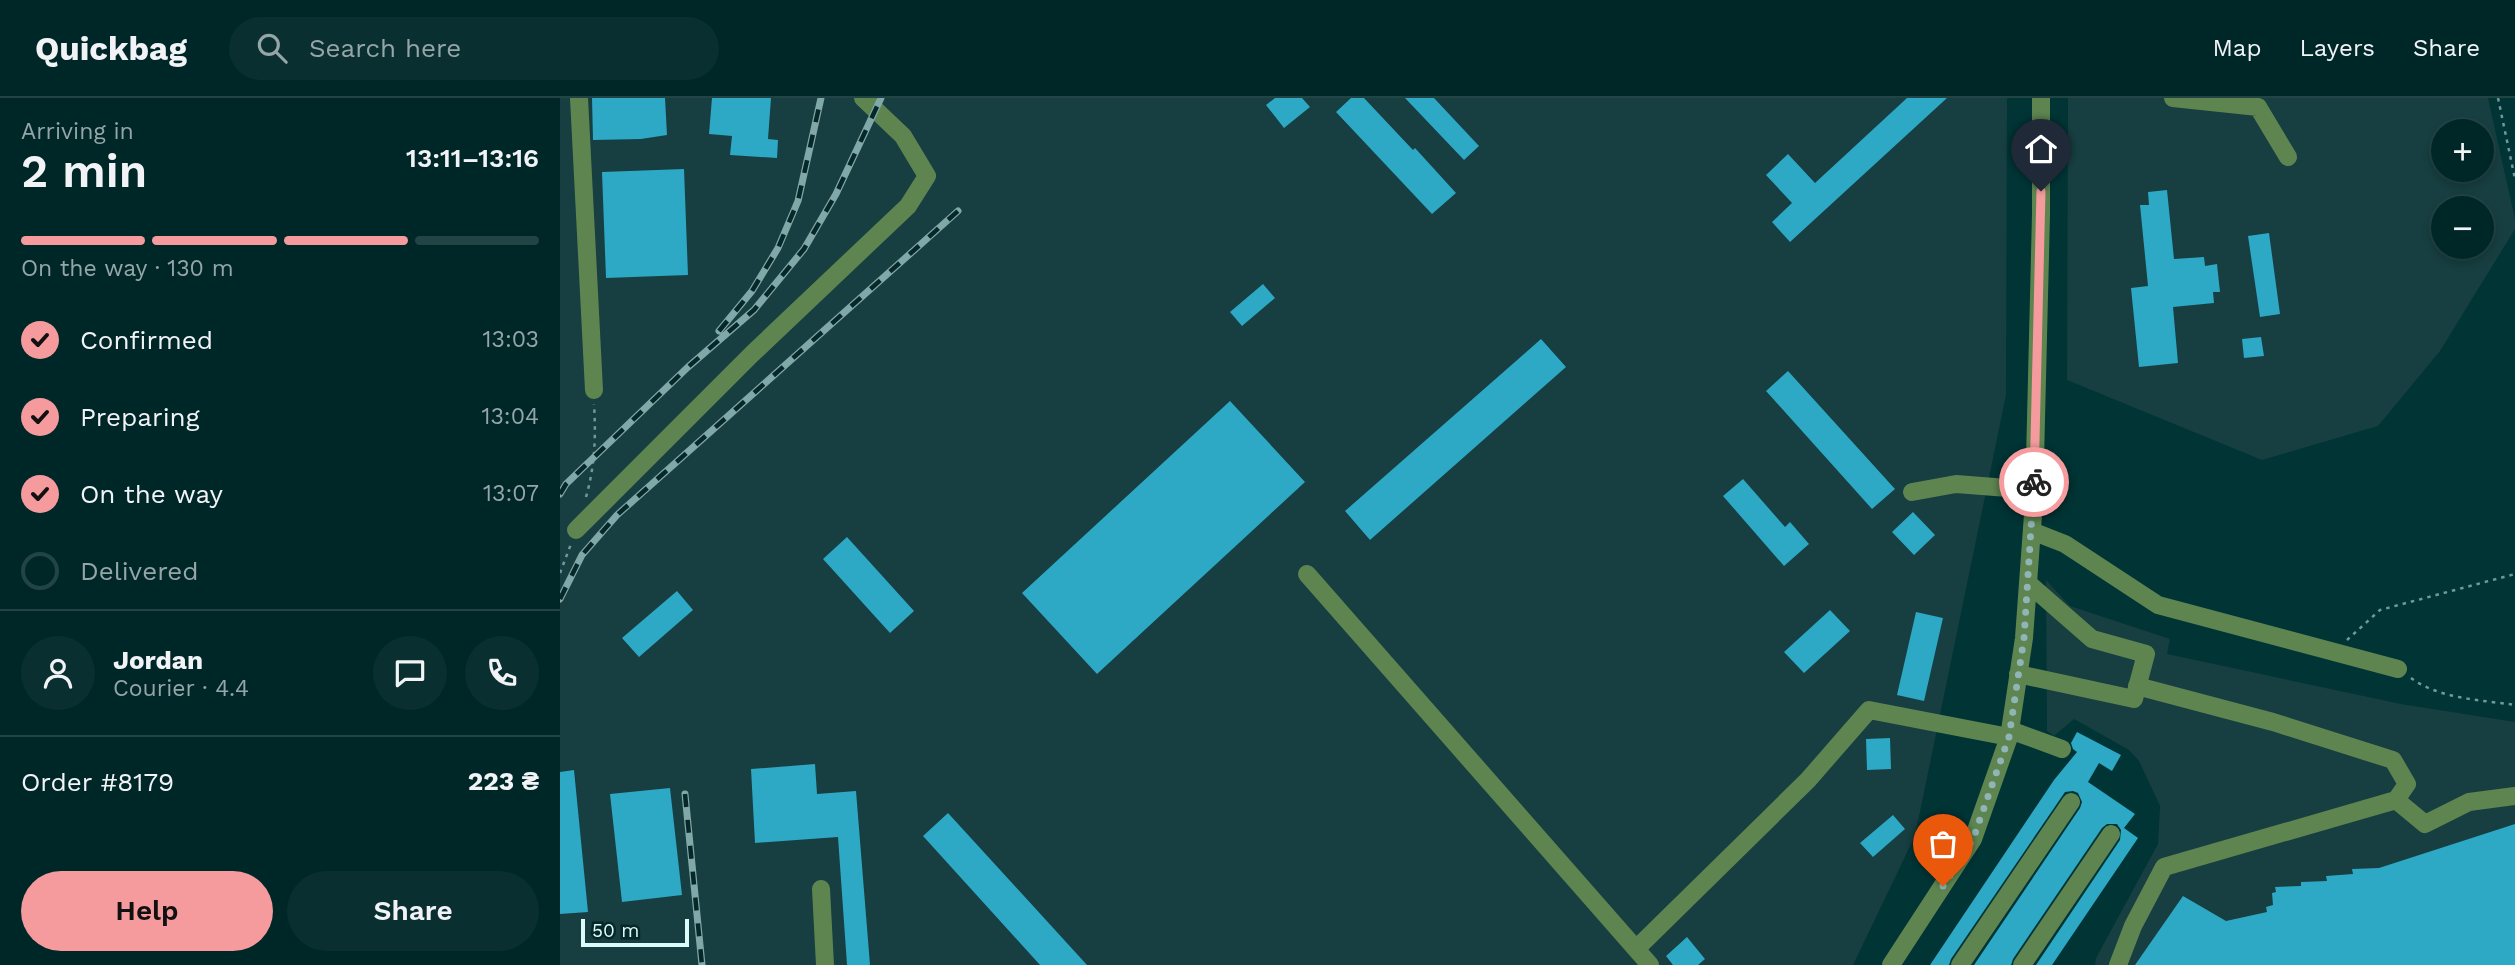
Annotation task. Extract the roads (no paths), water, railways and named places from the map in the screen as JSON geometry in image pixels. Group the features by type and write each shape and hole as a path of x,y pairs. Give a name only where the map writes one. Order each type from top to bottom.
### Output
{"street":[{"path":"579,98 594,390"},
{"path":"576,530 752,354 908,206 927,176 903,136 863,98"},
{"path":"1898,962 1973,839 2009,734 2018,674 2032,531 2041,214 2041,98"},
{"path":"2173,98 2258,107 2288,157"},
{"path":"1913,492 1956,484 2034,489"},
{"path":"2032,531 2065,544 2158,605 2398,669"},
{"path":"1307,574 1650,965"},
{"path":"2018,674 2134,699 2146,654 2092,639 2028,583"},
{"path":"2118,965 2133,926 2164,867 2396,800 2407,784 2393,760 2273,722 2137,686"},
{"path":"1636,949 1808,780 1869,710 2009,734 2062,749"},
{"path":"2396,800 2425,824 2469,802 2515,796"},
{"path":"1960,965 2071,802"},
{"path":"2022,965 2111,834"},
{"path":"821,889 825,965"}],"railway":[{"path":"719,331 752,291 778,248 798,201 821,98"},
{"path":"560,494 566,484 688,367 754,310 804,249 836,194 881,98"},
{"path":"560,599 582,555 617,515 958,211"},
{"path":"685,794 702,965"}]}
